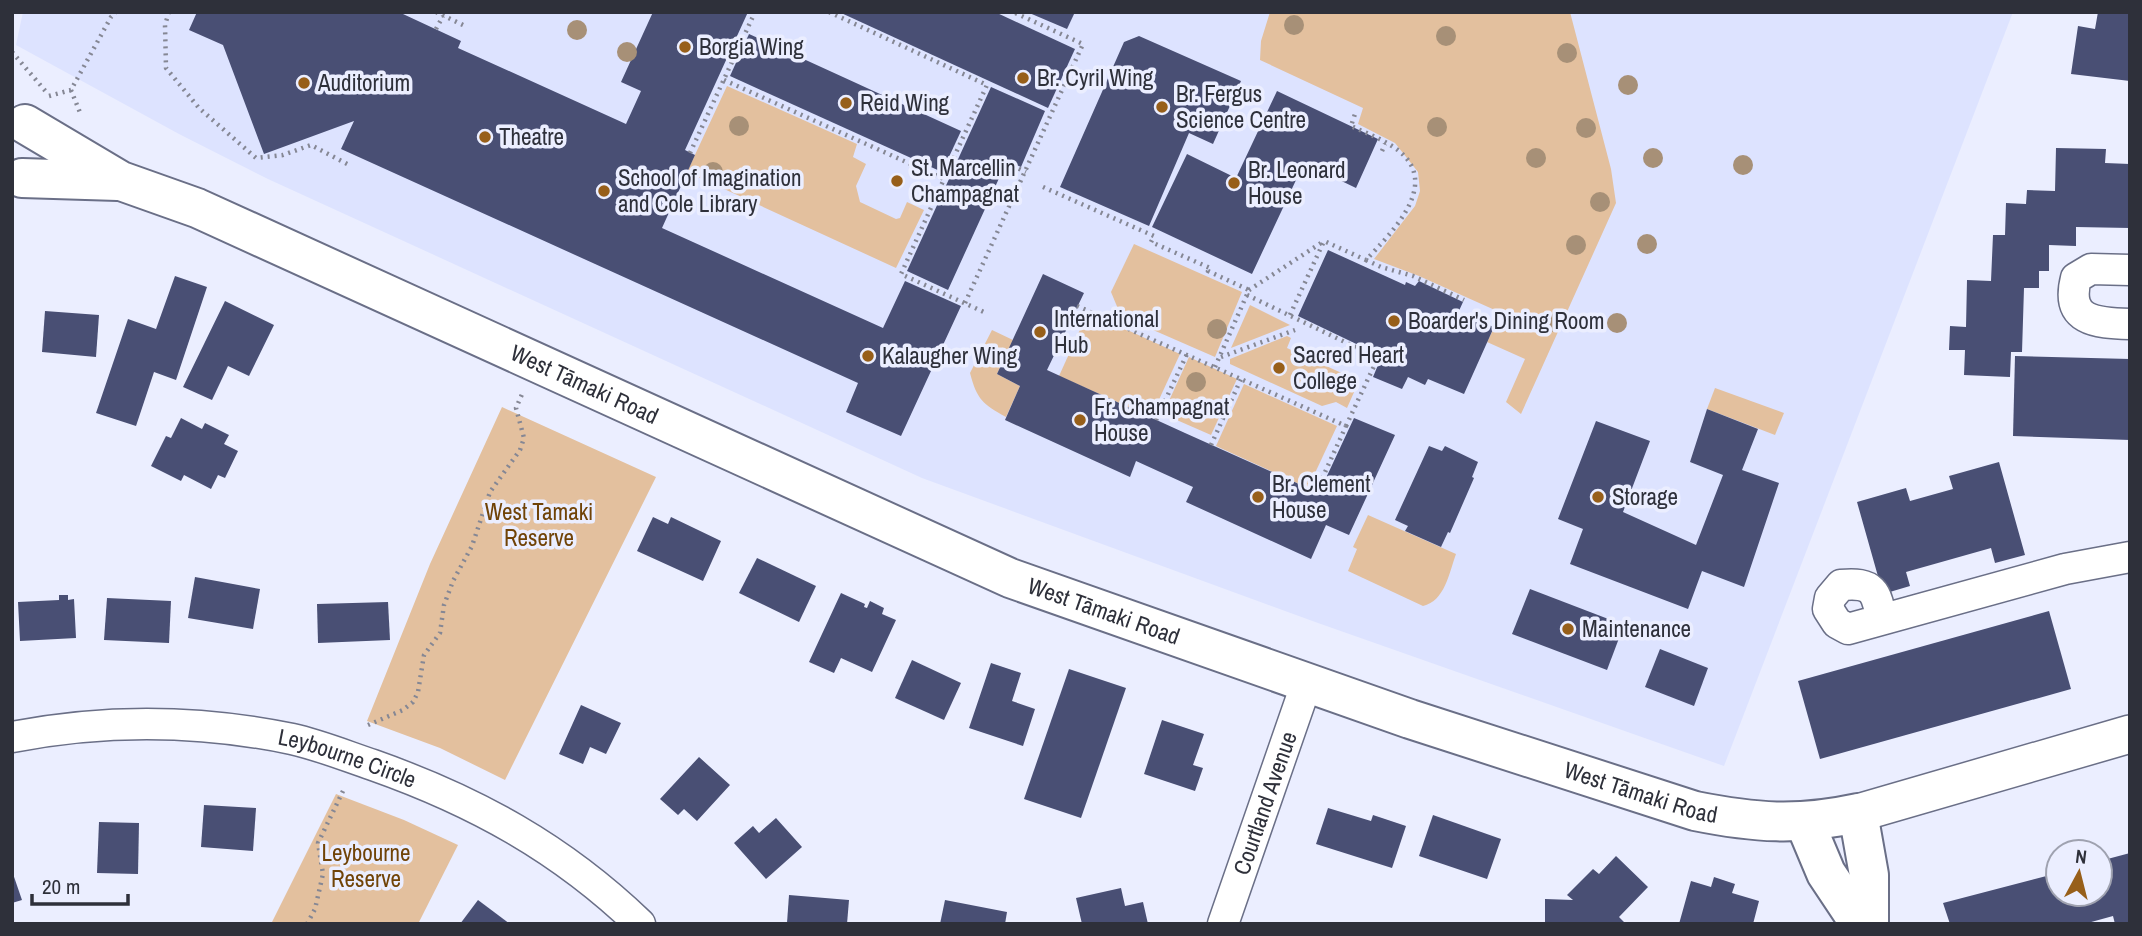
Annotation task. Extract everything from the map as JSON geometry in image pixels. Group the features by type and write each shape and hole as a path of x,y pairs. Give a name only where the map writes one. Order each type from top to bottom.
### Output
{"main road":[{"name":"West Tāmaki Road","path":"19,119 121,181 197,208 1010,578 1539,762 1695,811 1762,821 1805,822 1857,813"},
{"path":"17,182 28,170 33,149 31,136 19,119"},
{"name":"West Tāmaki Road","path":"17,182 121,181"},
{"path":"1857,813 1869,875 1869,924"},
{"path":"1805,822 1826,873 1860,924"}],"street":[{"path":"2130,270 2091,269 2076,278 2072,292 2073,301 2080,313 2106,323 2130,324"},
{"path":"1881,620 2065,569 2130,557"},
{"name":"Courtland Avenue","path":"1223,924 1307,682"},
{"name":"Leybourne Circle","path":"12,737 119,724 181,725 292,739 339,753 418,781 512,826 559,856 598,886 639,924"},
{"name":"West Tāmaki Road","path":"1857,813 2130,734"}],"path":[{"path":"49,96 71,89 116,12"},
{"path":"169,12 165,25 166,68 198,108 229,136 256,158 283,155 311,145 349,165"},
{"path":"436,12 463,25"},
{"path":"829,12 844,22 979,84 987,85 901,274 986,313"},
{"path":"965,303 1054,113 1083,44 1013,12"},
{"path":"436,29 443,16"},
{"path":"690,153 754,16"},
{"path":"12,52 49,96 60,104"},
{"path":"724,80 944,179"},
{"path":"71,89 82,119 71,111"},
{"path":"1047,110 1054,113"},
{"path":"1355,114 1350,125 1400,151 1415,173 1414,198 1388,236 1366,260"},
{"path":"1382,151 1385,144"},
{"path":"1006,163 1026,172"},
{"path":"1043,187 1154,236 1151,242 1210,268 1208,271 1290,316 1372,355"},
{"path":"1324,241 1381,267 1413,276 1464,300"},
{"path":"1215,367 1248,293 1324,241"},
{"path":"1290,316 1324,241"},
{"path":"1077,306 1346,426"},
{"path":"1220,358 1295,330"},
{"path":"1156,419 1187,354"},
{"path":"1316,492 1375,364"},
{"path":"1211,445 1241,379"},
{"path":"368,725 403,710 413,702 418,692 424,655 440,633 449,593 472,546 490,492 520,450 524,438 516,408"},
{"path":"307,924 315,909 323,874 318,843 343,791"}],"shaded area":[{"name":"Sacred Heart College","path":"23,12 2013,12 1724,766 1318,623 922,478 268,179 179,134 16,45"}],"green space":[{"path":"1270,12 1570,12 1611,169 1616,203 1521,414 1506,402 1525,359 1487,342 1494,328 1492,326 1497,311 1374,259 1415,206 1420,191 1418,172 1395,143 1358,124 1363,108 1260,60 1261,41"},
{"path":"727,86 857,144 853,157 866,164 856,186 860,202 896,219 900,218 907,202 924,210 896,268 687,172"},
{"path":"1134,244 1242,292 1215,357 1121,316 1111,292"},
{"path":"1250,305 1290,325 1231,348"},
{"path":"1088,312 1180,354 1151,417 1059,376"},
{"path":"992,330 1013,340 997,374 1020,386 1006,417 982,400 970,373"},
{"path":"1287,336 1291,338 1287,348 1359,381 1347,408 1336,402 1322,406 1230,364 1230,359"},
{"path":"1189,357 1237,379 1211,435 1163,414"},
{"path":"1244,384 1337,426 1308,488 1216,446"},
{"path":"1715,388 1784,413 1775,435 1707,409"},
{"name":"West Tamaki Reserve","path":"502,407 656,477 505,780 440,748 367,721 430,564"},
{"path":"1368,515 1456,554 1445,585 1430,603 1423,606 1348,571 1357,549 1353,547"},
{"name":"Leybourne Reserve","path":"336,794 404,820 458,845 418,924 271,924"}],"building":[{"path":"197,12 403,12 461,41 458,48 626,124 641,91 621,82 653,12 748,12 685,150 695,155 662,228 883,328 905,281 961,306 901,436 846,412 858,383 341,149 354,121 264,154 223,45 189,30"},
{"name":"Br. Cyril Wing","path":"839,12 995,12 1075,49 1048,108"},
{"path":"1027,12 1075,12 1067,29"},
{"path":"2098,12 2130,12 2130,81 2071,74 2078,26 2095,29"},
{"name":"Reid Wing","path":"749,34 961,131 942,172 730,76"},
{"name":"Br. Fergus Science Centre","path":"1139,36 1241,81 1213,144 1189,133 1149,226 1060,187 1124,42"},
{"name":"Reid Wing","path":"991,87 1045,111 1021,167 1008,161 1006,163 948,290 907,271"},
{"name":"Br. Leonard House","path":"1277,91 1378,139 1356,188 1304,163 1252,274 1152,227 1187,154 1236,178"},
{"path":"2056,148 2106,149 2105,163 2130,164 2130,228 2076,227 2076,246 2049,245 2049,271 2039,271 2039,288 2024,288 2022,352 2011,352 2010,377 1964,375 1965,350 1949,350 1950,326 1966,327 1967,280 1991,281 1993,235 2005,235 2006,203 2026,204 2027,190 2055,191"},
{"name":"Boarder's Dining Room","path":"1328,250 1405,285 1406,282 1415,286 1419,281 1463,302 1458,313 1494,327 1464,394 1428,379 1425,385 1408,377 1402,389 1373,377 1378,365 1369,361 1373,352 1298,316"},
{"path":"1043,274 1084,293 1047,370 1319,493 1354,418 1395,435 1349,535 1326,525 1311,559 1186,502 1193,487 1136,461 1130,477 1005,420 1020,386 997,374"},
{"path":"175,276 207,287 176,380 154,372 136,426 96,413 128,319 156,329"},
{"path":"225,301 274,325 249,376 228,366 212,400 183,387"},
{"path":"45,311 99,315 96,357 42,352"},
{"path":"2015,356 2130,359 2130,440 2013,436"},
{"name":"Storage","path":"1707,409 1758,429 1742,470 1779,483 1744,587 1702,571 1688,609 1570,564 1583,529 1558,519 1596,421 1650,441 1623,512 1696,545 1723,475 1690,462"},
{"path":"181,418 202,429 205,423 229,435 224,444 238,451 225,478 218,475 211,489 184,475 181,481 151,466 166,436 171,438"},
{"path":"1429,446 1442,451 1445,446 1478,462 1472,477 1474,478 1441,547 1405,531 1408,526 1395,520"},
{"path":"1999,462 2025,555 1995,563 1991,548 1906,572 1910,586 1883,594 1857,502 1906,488 1910,501 1953,489 1949,476"},
{"path":"653,517 668,524 671,517 721,541 703,581 637,551"},
{"path":"757,558 816,586 799,622 739,593"},
{"path":"195,577 260,589 253,629 188,618"},
{"name":"Maintenance","path":"1530,589 1624,625 1607,670 1512,634"},
{"path":"841,593 865,604 864,607 867,608 870,601 884,608 882,614 896,620 872,672 841,658 834,673 809,662"},
{"path":"59,595 68,595 68,600 74,599 76,638 20,641 18,602 59,600"},
{"path":"107,598 171,601 169,643 104,640"},
{"path":"388,602 390,640 318,643 317,604"},
{"path":"2049,611 2071,689 1820,759 1798,681"},
{"path":"1660,649 1708,668 1694,706 1645,687"},
{"path":"912,660 961,683 944,720 895,698"},
{"path":"991,663 1021,673 1012,701 1035,709 1023,746 969,728"},
{"path":"1069,669 1126,688 1081,818 1024,799"},
{"path":"581,705 621,723 606,754 590,747 583,764 559,754"},
{"path":"1162,720 1204,734 1193,765 1203,768 1195,791 1144,774"},
{"path":"699,757 730,785 697,821 684,809 678,815 660,799"},
{"path":"204,805 256,808 253,851 201,847"},
{"path":"1328,808 1371,821 1373,815 1406,826 1392,868 1316,844"},
{"path":"1433,815 1501,839 1487,879 1419,856"},
{"path":"776,818 802,847 766,879 734,843 753,826 759,833"},
{"path":"99,822 139,823 138,874 97,873"},
{"path":"2130,853 2130,924 2115,924 2113,916 2084,924 1950,924 1943,903 2044,877 2044,908 2114,908 2114,857"},
{"path":"1616,856 1648,887 1619,917 1624,922 1622,924 1545,924 1545,899 1573,900 1567,895 1593,869 1599,874"},
{"path":"12,871 22,900 12,903"},
{"path":"1714,877 1735,884 1732,893 1759,901 1753,924 1679,924 1691,881 1711,887"},
{"path":"1121,888 1125,906 1143,902 1148,924 1082,924 1076,898"},
{"path":"789,895 849,900 847,924 787,923"},
{"path":"478,900 510,924 460,924"},
{"path":"945,900 1007,912 1005,924 940,924"}],"place":[{"name":"Borgia Wing","path":"685,47"},
{"name":"Br. Cyril Wing","path":"1023,78"},
{"name":"Auditorium","path":"304,83"},
{"name":"Reid Wing","path":"846,103"},
{"name":"Br. Fergus Science Centre","path":"1162,107"},
{"name":"Theatre","path":"485,137"},
{"name":"St. Marcellin Champagnat","path":"897,181"},
{"name":"Br. Leonard House","path":"1234,183"},
{"name":"School of Imagination and Cole Library","path":"604,191"},
{"name":"Boarder's Dining Room","path":"1394,321"},
{"name":"International Hub","path":"1040,332"},
{"name":"Kalaugher Wing","path":"868,356"},
{"name":"Sacred Heart College","path":"1279,368"},
{"name":"Fr. Champagnat House","path":"1080,420"},
{"name":"Br. Clement House","path":"1258,497"},
{"name":"Storage","path":"1598,497"},
{"name":"Maintenance","path":"1568,629"}]}
